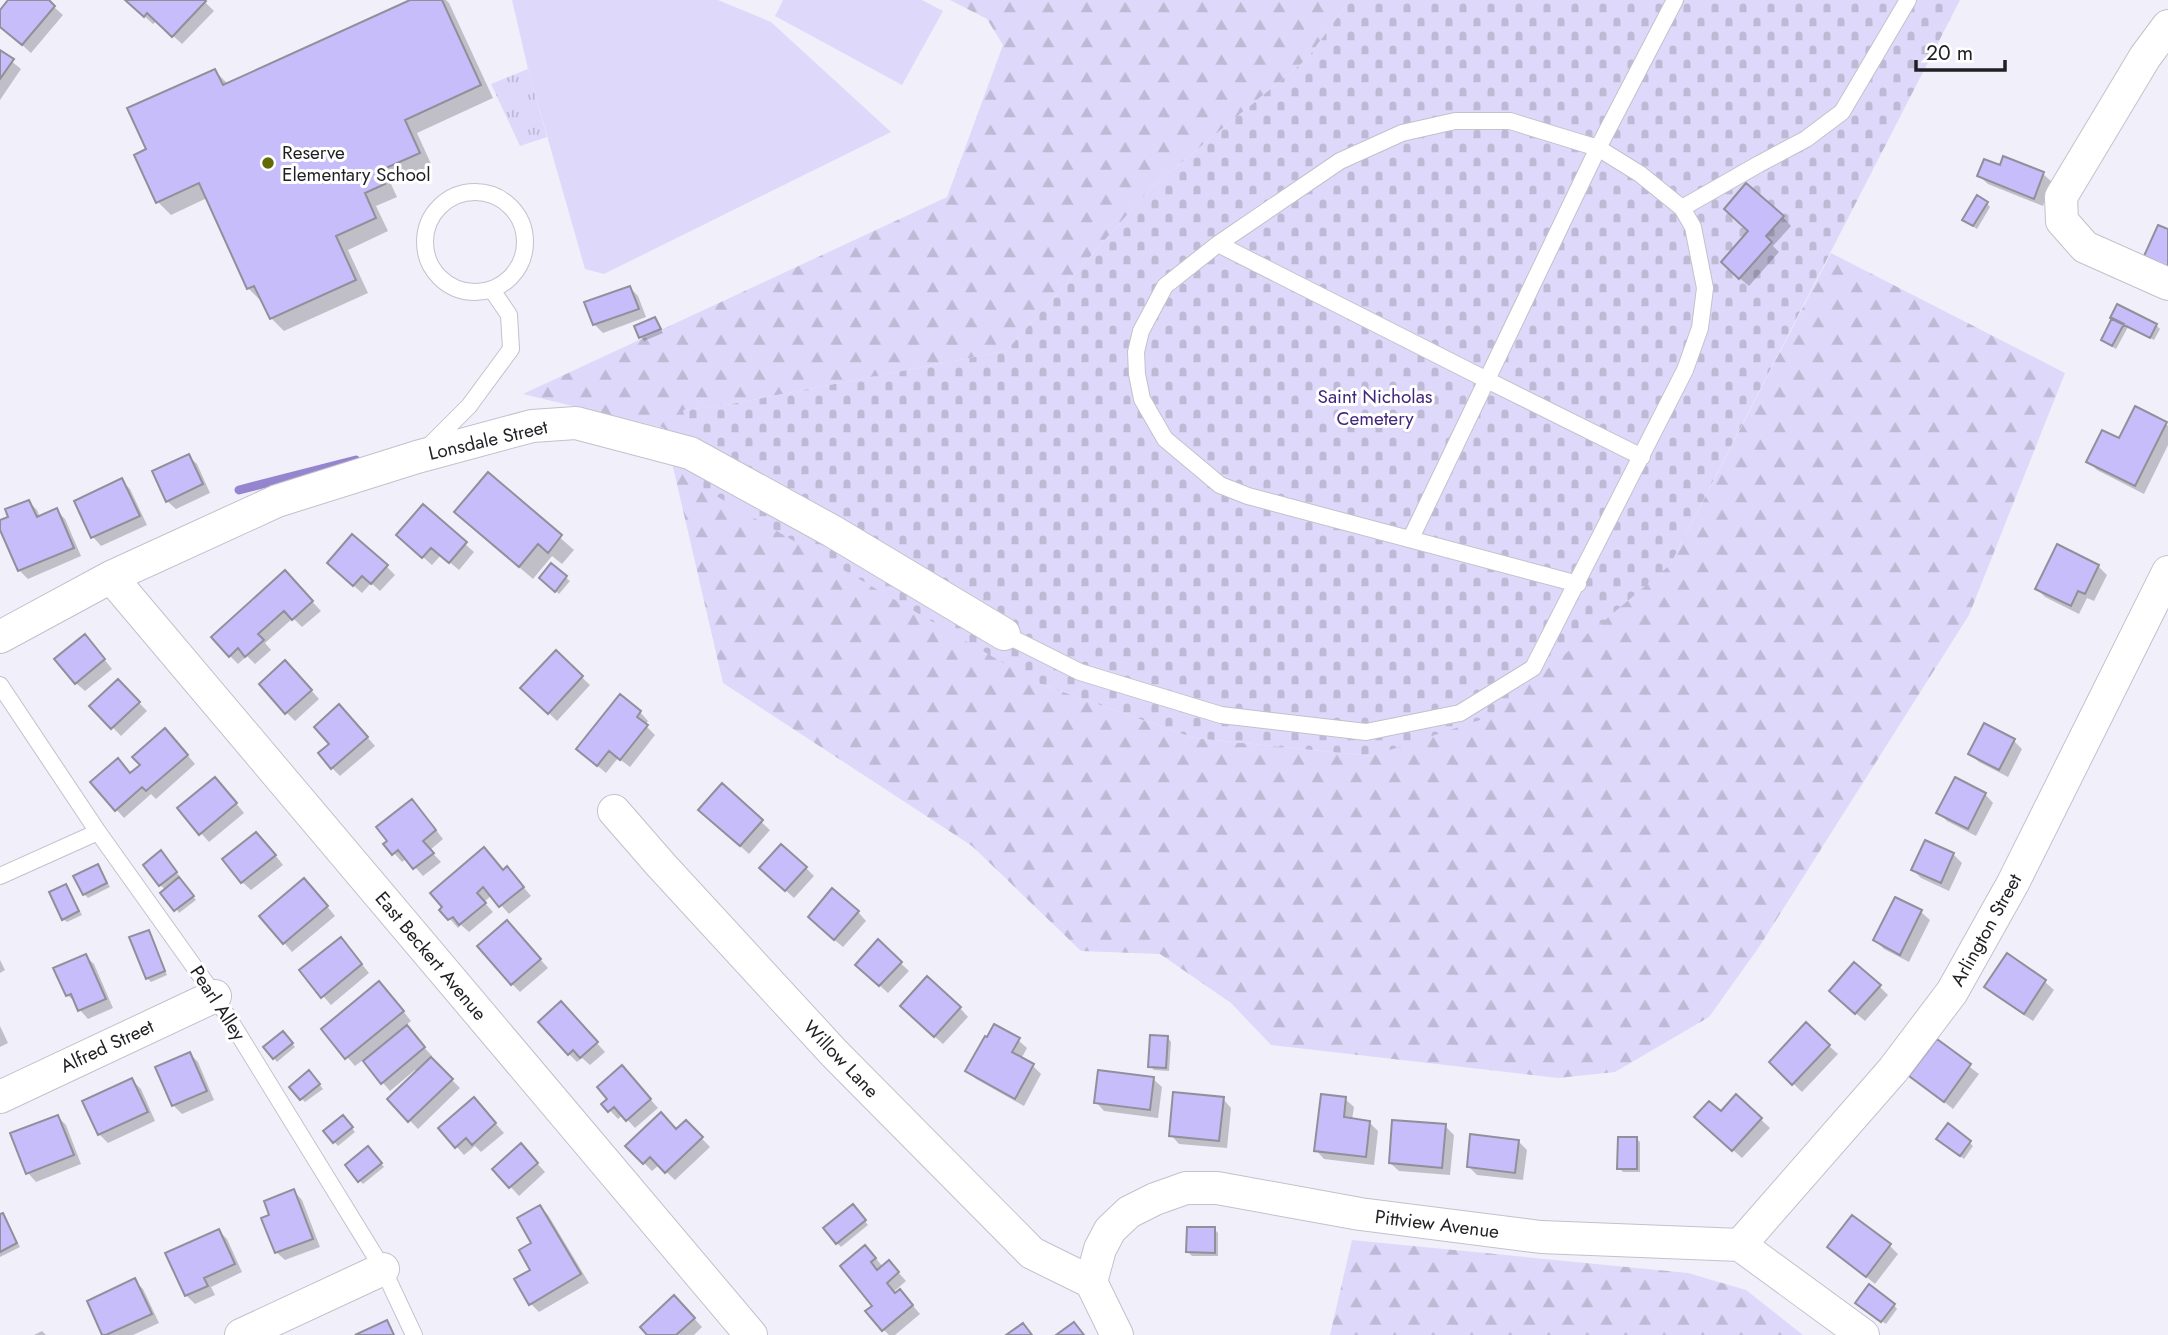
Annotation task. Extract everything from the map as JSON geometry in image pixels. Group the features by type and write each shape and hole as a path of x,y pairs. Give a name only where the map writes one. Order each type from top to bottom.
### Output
{"street":[{"path":"2168,26 2145,57 2061,197 2062,221 2085,247 2168,284"},
{"name":"Lonsdale Street","path":"0,637 111,577 277,500 417,457 532,426 576,423 690,453 832,531 1004,634"},
{"name":"Arlington Street","path":"1740,1245 1893,1070 1952,992 2013,883 2168,572"},
{"name":"East Beckert Avenue","path":"111,577 751,1335"},
{"name":"Willow Lane","path":"614,811 834,1053 1032,1253 1091,1282"},
{"name":"Alfred Street","path":"0,1097 215,996"},
{"name":"Pittview Avenue","path":"1091,1282 1100,1250 1110,1230 1129,1212 1186,1188 1217,1188 1360,1214 1541,1237 1740,1245"},
{"path":"1740,1245 1863,1335"},
{"path":"241,1335 383,1269"},
{"path":"1091,1282 1117,1335"}],"lane":[{"path":"1411,538 1598,148 1675,0"},
{"path":"1682,208 1806,139 1842,112 1908,0"},
{"path":"1004,634 1080,672 1221,715 1366,732 1460,713 1533,668 1578,584 1685,370 1700,328 1705,288 1693,228 1682,208 1640,174 1598,148 1510,121 1455,121 1402,132 1340,160 1218,244 1165,286 1141,331 1136,352 1142,399 1165,439 1220,485 1248,496 1578,584"},
{"path":"468,192 485,192 500,198 513,209 520,220 525,237 522,263 513,277 492,290 468,293 454,289 439,279 426,258 424,238 431,216 451,197 468,192"},
{"path":"1218,244 1642,457"},
{"path":"417,457 469,406 511,349 509,315 492,290"},
{"name":"Pearl Alley","path":"0,685 98,832 215,996 383,1269 414,1335"},
{"path":"0,876 98,832"}],"green space":[{"path":"512,0 718,0 771,22 891,132 604,274 585,269 528,69"},
{"path":"783,0 922,0 943,11 902,85 775,16"},
{"path":"950,0 1350,0 1307,59 1153,186 1006,351 726,405 684,410 1038,683 1194,738 1372,756 1670,565 1831,253 2065,373 1969,615 1759,947 1709,1017 1615,1072 1558,1078 1271,1045 1231,1003 1160,954 1081,951 972,846 723,683 664,428 523,394 947,197 1003,45 987,19"},
{"name":"Saint Nicholas Cemetery","path":"1350,0 1960,0 1670,565 1492,716 1372,756 1194,738 1038,683 699,486 683,410 726,405 1006,351 1153,186 1307,59"},
{"path":"528,69 547,137 520,146 491,84"},
{"path":"1352,1240 1688,1273 1746,1290 1803,1335 1330,1335"}],"building":[{"path":"8,0 49,0 55,6 22,45 0,27 0,10"},
{"path":"125,0 206,1 172,37 147,13 144,17"},
{"name":"Reserve Elementary School","path":"410,0 442,0 481,85 405,120 420,153 379,171 385,184 365,193 376,218 336,236 356,280 270,319 254,286 247,289 199,183 156,203 134,155 146,149 127,108 215,69 223,85"},
{"path":"0,50 14,59 0,79"},
{"path":"2003,156 2044,172 2034,199 1977,176 1984,159 2000,165"},
{"path":"1746,183 1784,216 1766,236 1772,242 1739,279 1721,262 1748,231 1724,209"},
{"path":"1977,195 1988,202 1973,226 1962,220"},
{"path":"2158,225 2168,229 2168,267 2144,256"},
{"path":"630,286 639,309 593,325 584,302"},
{"path":"2117,304 2157,324 2150,338 2110,318"},
{"path":"655,317 661,329 639,338 634,326"},
{"path":"2112,318 2124,324 2112,346 2101,340"},
{"path":"2135,406 2167,422 2135,486 2086,462 2102,430 2119,438"},
{"path":"189,454 203,484 166,502 152,471"},
{"path":"488,472 562,535 548,553 538,544 519,567 454,512"},
{"path":"122,478 140,516 91,538 74,501"},
{"path":"29,500 37,517 57,508 74,548 18,571 0,530 0,520 8,517 5,509"},
{"path":"423,504 467,542 449,563 431,548 422,558 396,535"},
{"path":"352,534 388,565 371,584 362,576 353,586 327,563"},
{"path":"2057,544 2099,565 2085,594 2078,591 2071,606 2035,589"},
{"path":"551,563 567,576 555,592 539,578"},
{"path":"285,570 313,601 292,620 284,611 258,634 264,640 245,657 238,648 229,657 211,637"},
{"path":"85,634 105,659 75,684 54,659"},
{"path":"556,650 583,676 548,714 520,688"},
{"path":"285,660 312,690 285,714 259,684"},
{"path":"118,679 140,702 111,729 89,706"},
{"path":"620,694 641,711 637,717 648,725 620,760 609,751 597,766 576,749"},
{"path":"339,704 368,737 331,769 318,753 329,744 314,727"},
{"path":"1984,723 2015,739 1999,770 1968,754"},
{"path":"165,728 188,755 146,791 142,787 115,811 90,782 118,758 130,773 140,765 132,757"},
{"path":"215,777 237,803 199,835 177,808"},
{"path":"1955,777 1986,793 1968,829 1936,813"},
{"path":"722,783 763,820 740,846 698,810"},
{"path":"412,799 436,830 423,841 434,853 413,869 398,850 392,855 383,844 387,841 376,827"},
{"path":"256,832 276,855 241,883 222,859"},
{"path":"1925,840 1954,853 1941,883 1911,870"},
{"path":"781,844 807,867 785,891 759,868"},
{"path":"484,847 503,870 507,866 524,887 499,907 483,887 477,893 486,903 459,925 453,917 448,920 439,910 442,907 430,893"},
{"path":"161,850 177,872 159,886 143,865"},
{"path":"98,864 107,883 83,895 73,876"},
{"path":"179,877 194,896 174,911 160,893"},
{"path":"304,878 328,906 283,944 259,916"},
{"path":"66,884 79,911 62,920 49,892"},
{"path":"832,888 859,911 834,940 808,917"},
{"path":"1895,897 1922,910 1900,955 1873,940"},
{"path":"507,920 541,959 511,985 477,946"},
{"path":"149,930 165,971 146,979 129,937"},
{"path":"341,937 362,964 321,998 299,970"},
{"path":"878,939 902,962 879,986 855,965"},
{"path":"2007,953 2046,980 2024,1014 1984,987"},
{"path":"86,954 106,999 78,1011 71,994 66,996 53,968"},
{"path":"1854,962 1881,985 1855,1014 1829,991"},
{"path":"927,976 961,1007 934,1037 900,1006"},
{"path":"379,981 404,1011 345,1059 321,1029"},
{"path":"561,1001 598,1042 580,1058 573,1050 568,1055 538,1022"},
{"path":"1806,1022 1830,1045 1792,1085 1769,1062"},
{"path":"994,1024 1020,1038 1012,1052 1034,1064 1015,1099 965,1071"},
{"path":"407,1025 425,1047 381,1084 363,1061"},
{"path":"283,1031 293,1043 273,1059 263,1047"},
{"path":"1150,1035 1168,1036 1166,1068 1148,1067"},
{"path":"1937,1039 1971,1064 1944,1102 1909,1076"},
{"path":"190,1052 207,1091 172,1106 155,1067"},
{"path":"431,1057 453,1079 408,1122 387,1099"},
{"path":"622,1065 651,1099 626,1121 614,1107 608,1112 601,1104 607,1099 597,1087"},
{"path":"309,1070 320,1084 300,1100 289,1087"},
{"path":"1098,1070 1154,1077 1150,1110 1094,1103"},
{"path":"132,1078 148,1112 98,1135 82,1101"},
{"path":"1173,1092 1224,1097 1219,1141 1169,1136"},
{"path":"1321,1094 1346,1097 1344,1117 1370,1121 1366,1157 1314,1151"},
{"path":"1736,1094 1762,1118 1732,1151 1694,1117 1709,1101 1721,1111"},
{"path":"474,1097 496,1123 472,1145 466,1138 455,1148 438,1128"},
{"path":"661,1112 676,1129 686,1120 703,1137 665,1173 650,1157 643,1164 625,1146"},
{"path":"58,1115 74,1155 26,1174 10,1133"},
{"path":"343,1115 353,1127 333,1143 323,1131"},
{"path":"1392,1120 1446,1124 1442,1168 1389,1163"},
{"path":"1948,1123 1971,1141 1960,1156 1936,1139"},
{"path":"1470,1134 1519,1140 1515,1173 1467,1167"},
{"path":"1618,1137 1637,1137 1637,1169 1617,1169"},
{"path":"521,1143 538,1163 509,1188 492,1169"},
{"path":"368,1146 382,1163 358,1182 345,1165"},
{"path":"294,1189 313,1239 275,1253 261,1218 269,1215 264,1201"},
{"path":"853,1204 866,1220 836,1244 823,1228"},
{"path":"540,1205 581,1274 529,1305 514,1279 530,1270 519,1250 531,1243 517,1218"},
{"path":"3,1213 17,1243 0,1252 0,1214"},
{"path":"1852,1215 1891,1244 1866,1277 1827,1247"},
{"path":"1187,1227 1215,1227 1215,1253 1186,1252"},
{"path":"219,1229 235,1264 204,1278 208,1286 185,1296 165,1253"},
{"path":"865,1245 876,1258 871,1262 877,1270 889,1260 899,1272 887,1283 895,1293 900,1289 913,1305 882,1331 865,1311 872,1306 840,1266"},
{"path":"135,1278 152,1314 102,1335 87,1301"},
{"path":"1869,1284 1895,1304 1881,1322 1855,1303"},
{"path":"674,1295 695,1318 676,1335 647,1335 640,1327"},
{"path":"387,1320 394,1335 355,1335"},
{"path":"1074,1322 1084,1335 1056,1335"},
{"path":"1023,1323 1032,1335 1006,1335"}],"waterway":[{"path":"239,490 356,460"}],"place":[{"name":"Reserve Elementary School","path":"268,163"}]}
